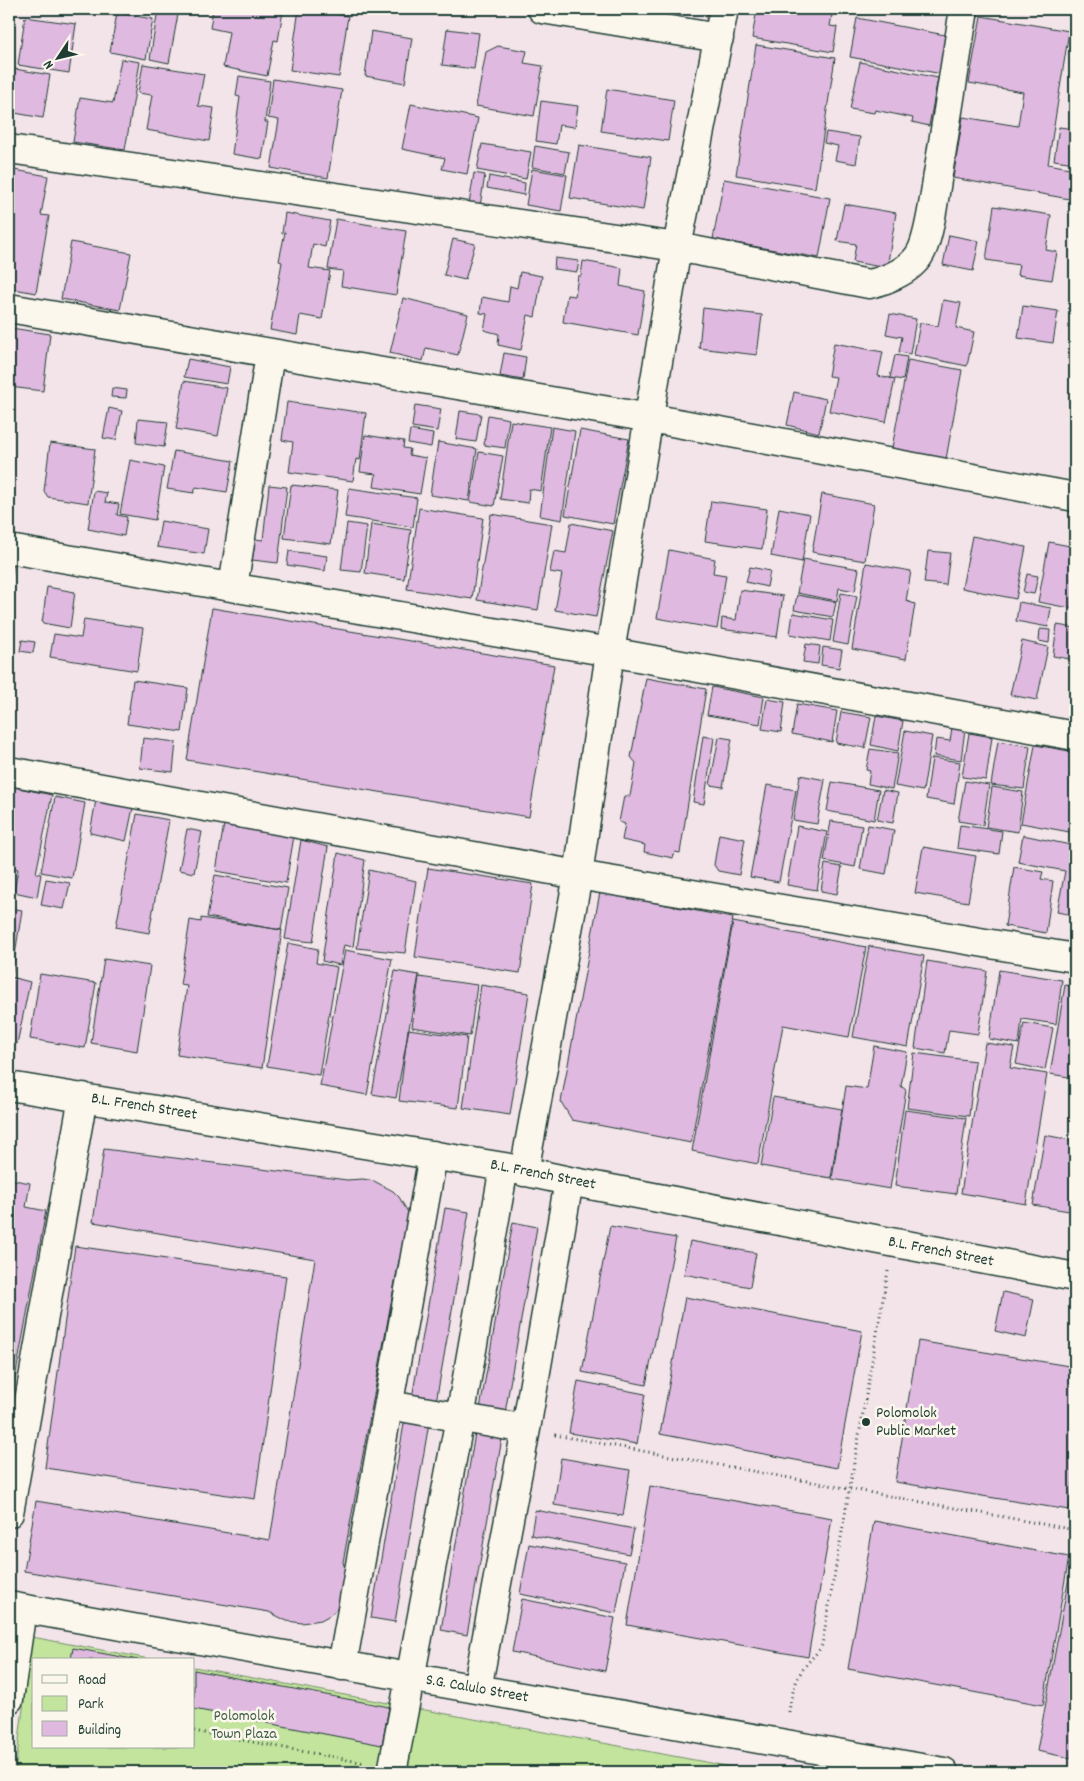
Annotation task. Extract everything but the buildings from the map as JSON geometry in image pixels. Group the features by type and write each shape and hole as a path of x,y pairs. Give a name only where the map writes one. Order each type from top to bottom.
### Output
{"street":[{"path":"542,9 719,38"},
{"path":"392,1770 460,1418 578,875 610,652 678,247 724,9"},
{"path":"9,148 678,247 869,284 885,281 913,262 922,251 927,234 964,9"},
{"path":"9,308 650,418 1075,496"},
{"path":"233,587 270,354"},
{"path":"9,549 610,652 1075,736"},
{"path":"9,771 578,875 1075,958"},
{"name":"B.L. French Street","path":"9,1086 514,1169 1075,1277"},
{"path":"9,1513 83,1097"},
{"path":"342,1666 433,1155"},
{"path":"477,1690 526,1429 569,1181"},
{"path":"389,1405 526,1429"},
{"path":"9,1699 15,1608"},
{"name":"S.G. Calulo Street","path":"15,1608 342,1666 407,1688 477,1690 944,1772"}],"path":[{"path":"789,1712 794,1688 802,1670 822,1645 890,1262"},
{"path":"526,1429 1075,1530"},
{"path":"195,1731 392,1770"}],"green space":[{"name":"Polomolok Town Plaza","path":"32,1637 144,1658 32,1658 32,1748 195,1748 195,1667 759,1772 15,1772"}],"place":[{"name":"Polomolok Public Market","path":"866,1422"}]}
